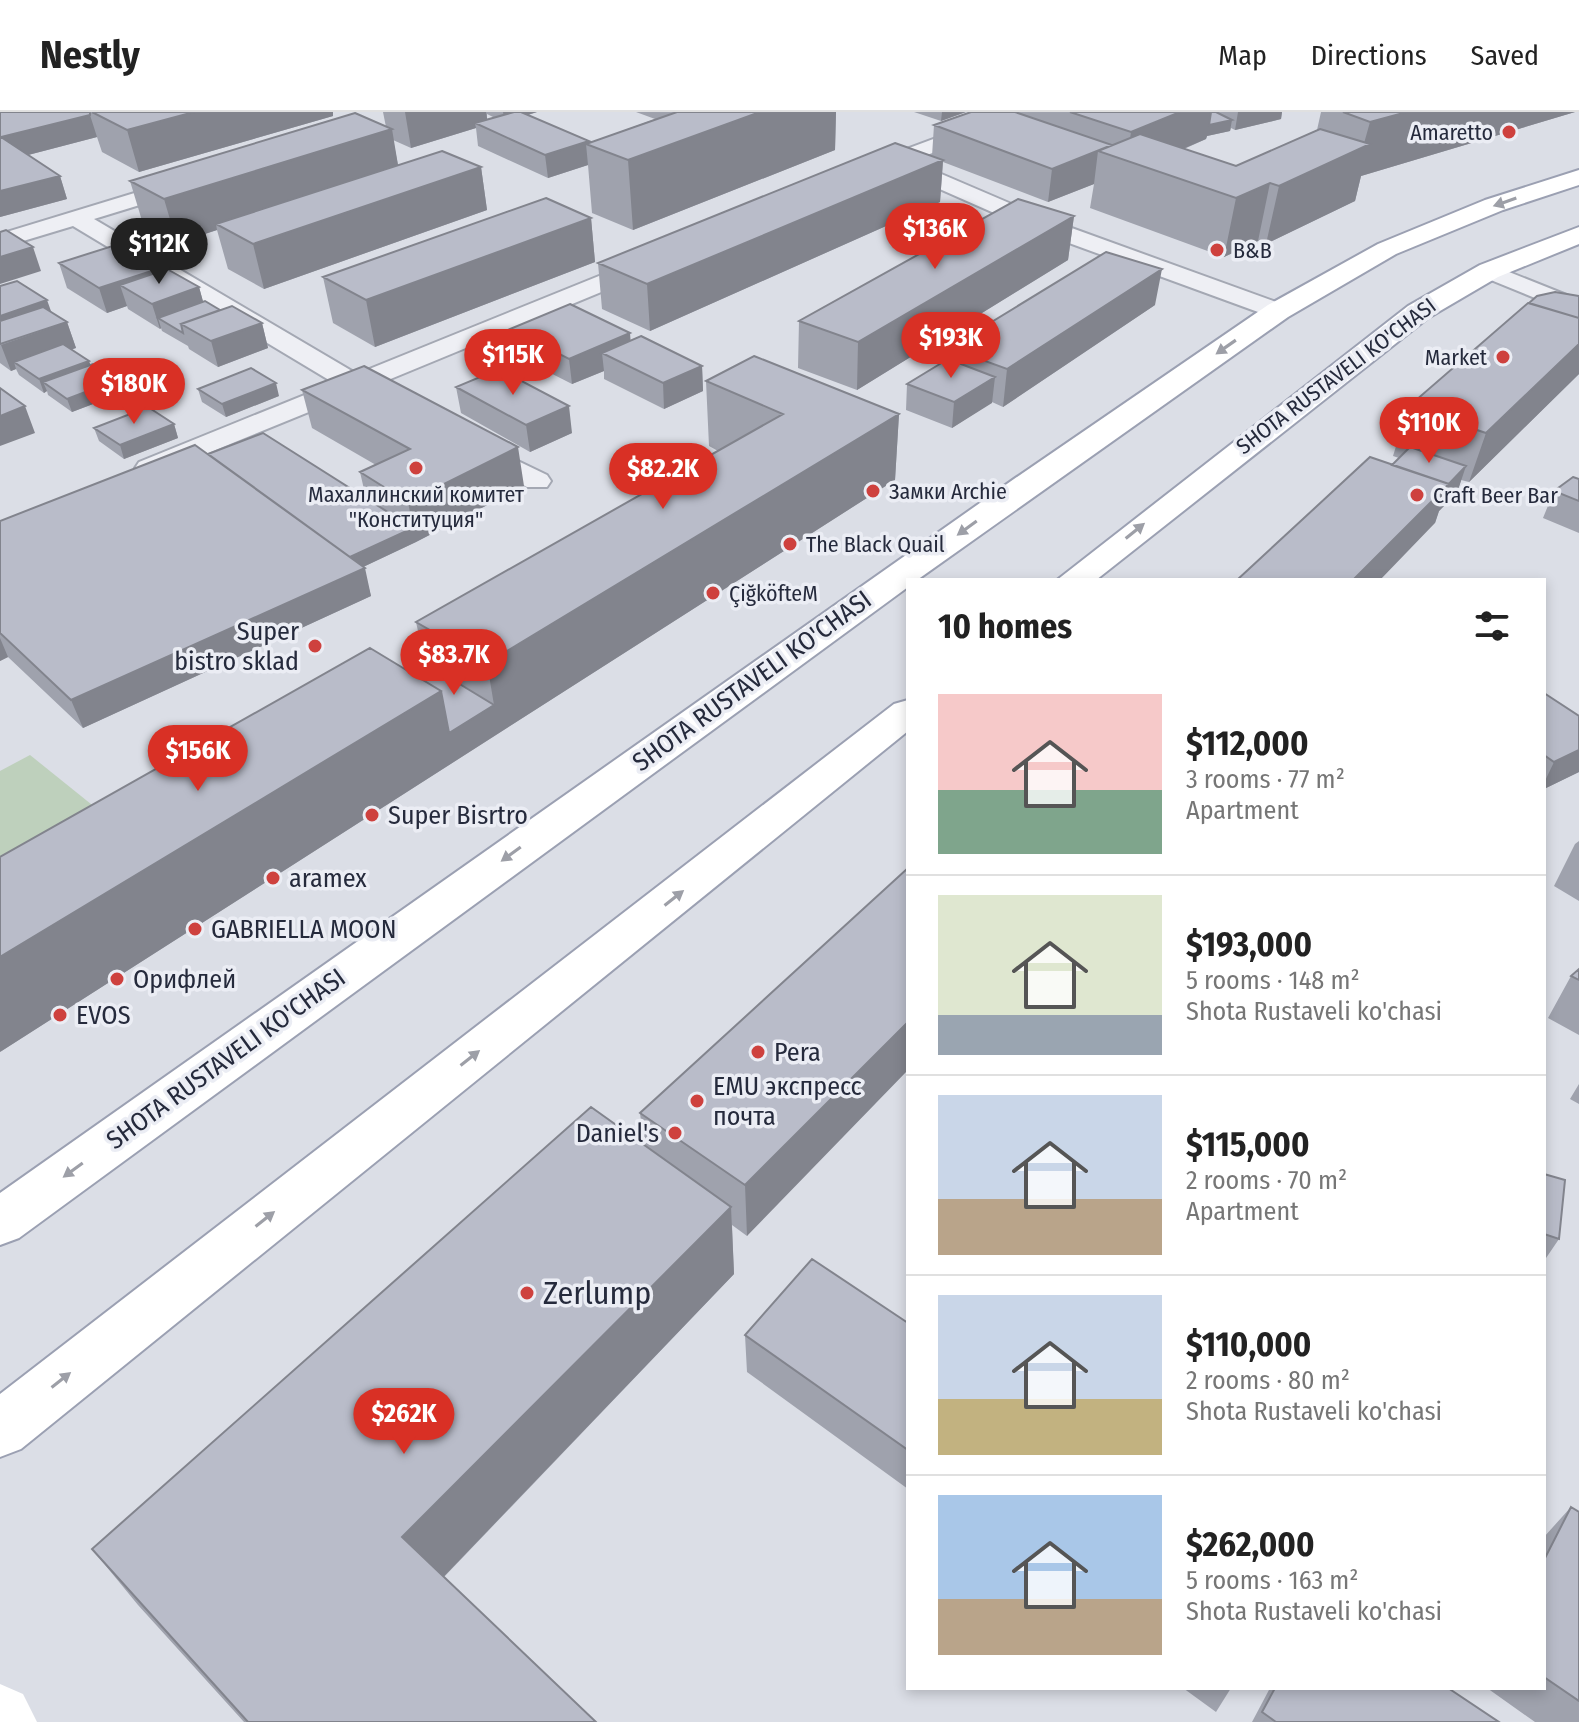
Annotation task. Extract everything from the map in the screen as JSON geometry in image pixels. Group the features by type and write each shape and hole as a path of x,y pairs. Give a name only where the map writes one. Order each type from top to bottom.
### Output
{"main road":[{"name":"SHOTA RUSTAVELI KO'CHASI","path":"0,1222 832,624 1278,311 1387,249 1494,205 1579,177"},
{"name":"SHOTA RUSTAVELI KO'CHASI","path":"1077,578 1373,344 1441,297 1489,271 1579,235"},
{"path":"0,1429 906,714"},
{"path":"0,1717 4,1722"}],"street":[{"path":"848,179 891,160 1024,112"},
{"path":"891,160 968,197 1061,235 1278,311"},
{"path":"0,241 202,178"},
{"path":"76,218 398,407"},
{"path":"128,476 674,254"},
{"path":"1489,271 1579,309"},
{"path":"453,437 537,481"}],"green space":[{"path":"30,755 127,833 0,906 0,771"}],"building":[{"path":"0,112 90,112 90,115 1,137 60,176 0,191"},
{"path":"92,112 194,112 127,130"},
{"path":"521,112 589,141 545,155 475,123"},
{"path":"677,112 760,112 628,160 586,144"},
{"path":"971,112 1015,112 1112,145 1052,169 934,125"},
{"path":"1070,112 1180,112 1131,132"},
{"path":"1211,112 1216,112 1232,120 1209,125"},
{"path":"1343,112 1407,112 1370,122"},
{"path":"355,113 392,129 164,199 130,181"},
{"path":"1320,129 1370,144 1279,186 1270,183 1236,198 1098,151 1140,134 1236,166"},
{"path":"895,143 943,160 647,284 598,263"},
{"path":"442,151 481,167 253,244 216,224"},
{"path":"546,198 591,218 366,300 323,277"},
{"path":"1018,199 1074,216 858,342 799,321"},
{"path":"6,230 33,247 0,257 0,232"},
{"path":"122,243 164,267 99,288 59,263"},
{"path":"1106,252 1162,269 1007,369 949,348"},
{"path":"167,269 199,287 152,304 120,285"},
{"path":"17,281 47,300 0,316 0,286"},
{"path":"1555,292 1579,296 1579,318 1529,303 1537,296"},
{"path":"205,301 220,310 181,324 183,333 158,318"},
{"path":"1528,303 1579,318 1579,344 1486,433 1408,407"},
{"path":"570,304 630,333 569,359 510,329"},
{"path":"232,306 262,323 211,341 181,324"},
{"path":"43,307 67,322 0,344 0,321"},
{"path":"641,336 702,366 663,383 602,353"},
{"path":"63,344 89,361 39,379 14,362"},
{"path":"754,356 899,414 487,663 416,622 783,414 706,381"},
{"path":"948,359 995,377 954,402 907,384"},
{"path":"93,364 117,380 67,399 43,382"},
{"path":"364,366 518,447 408,502 360,472 410,449 302,390"},
{"path":"251,368 276,383 222,404 198,389"},
{"path":"499,369 569,406 526,425 456,387"},
{"path":"0,388 25,406 0,416"},
{"path":"148,407 174,424 120,445 94,428"},
{"path":"263,433 413,528 350,557 208,454"},
{"path":"195,445 365,568 71,700 0,633 0,521"},
{"path":"1410,447 1466,466 1449,484 1392,465"},
{"path":"1370,457 1449,484 1355,578 1239,578"},
{"path":"1573,477 1579,479 1579,501 1554,491"},
{"path":"370,648 441,691 0,957 0,857"},
{"path":"425,663 494,705 449,733 441,691 410,672"},
{"path":"1546,694 1579,716 1579,750 1554,762 1546,756"},
{"path":"906,870 906,1024 745,1185 640,1113"},
{"path":"1579,969 1579,980 1571,976"},
{"path":"591,1107 731,1207 402,1537 596,1722 248,1722 92,1549"},
{"path":"1546,1175 1565,1180 1559,1239 1546,1235"},
{"path":"812,1259 906,1322 906,1449 745,1335"},
{"path":"1571,1507 1579,1512 1579,1701 1546,1678 1546,1556"},
{"path":"1274,1690 1451,1690 1499,1722 1276,1722 1262,1712"}],"place":[{"name":"Amaretto","path":"1509,132"},
{"name":"B&B","path":"1217,250"},
{"name":"Market","path":"1503,357"},
{"name":"Махаллинский комитет \"Конституция\"","path":"416,468"},
{"name":"Замки Archie","path":"873,491"},
{"name":"Craft Beer Bar","path":"1417,495"},
{"name":"The Black Quail","path":"790,544"},
{"name":"ÇiğköfteM","path":"713,593"},
{"name":"Super bistro sklad","path":"315,646"},
{"name":"Super Bisrtro","path":"372,815"},
{"name":"aramex","path":"273,878"},
{"name":"GABRIELLA MOON","path":"195,929"},
{"name":"Орифлей","path":"117,979"},
{"name":"EVOS","path":"60,1015"},
{"name":"Pera","path":"758,1052"},
{"name":"EMU экспресс почта","path":"697,1101"},
{"name":"Daniel's","path":"675,1133"},
{"name":"Zerlump","path":"527,1293"}]}
